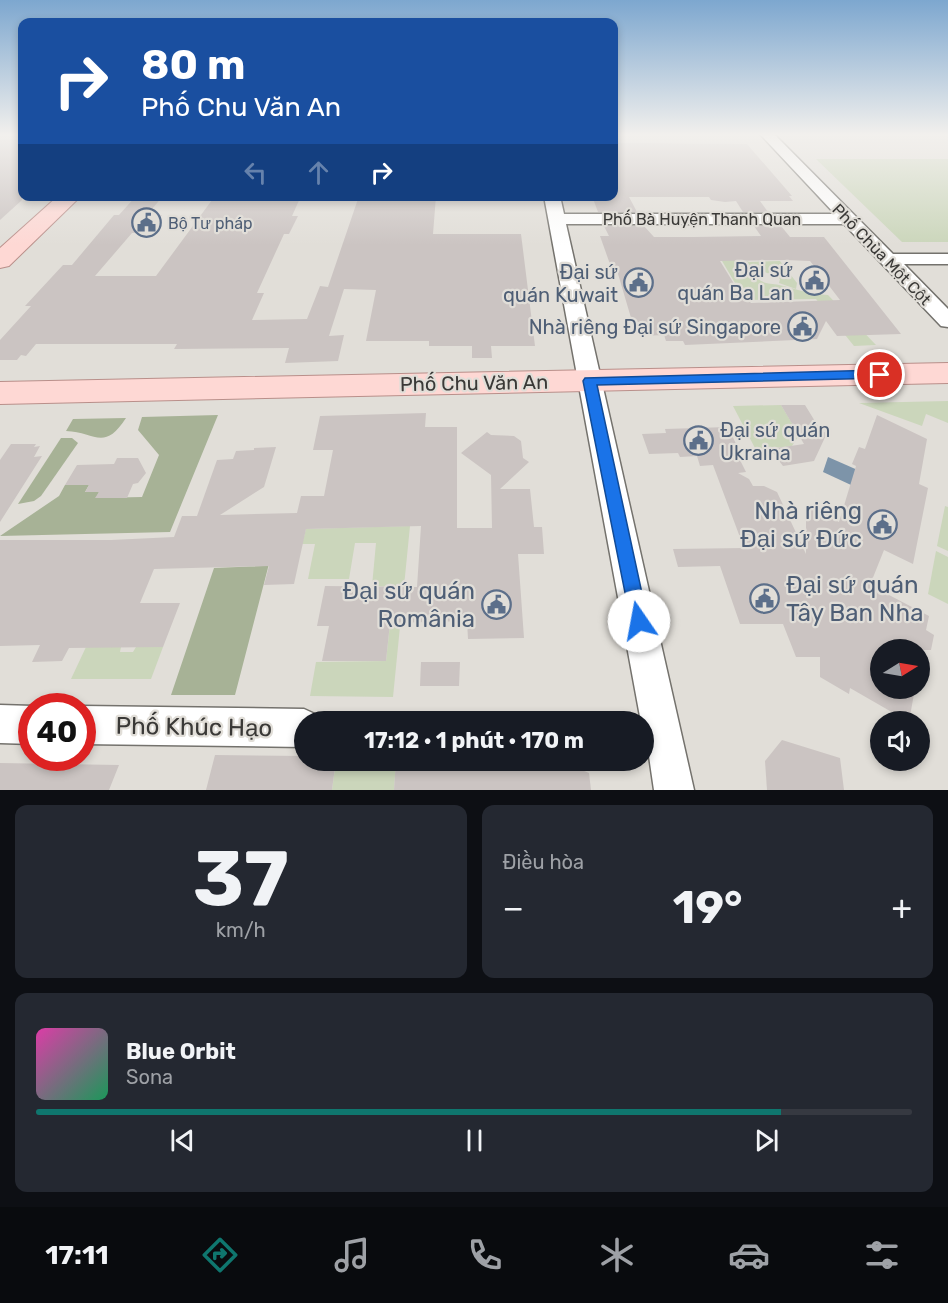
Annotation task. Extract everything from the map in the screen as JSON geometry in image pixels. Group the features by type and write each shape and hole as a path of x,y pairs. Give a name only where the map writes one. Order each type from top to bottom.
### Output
{"main road":[{"path":"0,261 66,201"},
{"name":"Phố Chu Văn An","path":"0,393 948,374"}],"street":[{"name":"Phố Chùa Một Cột","path":"802,171 948,321"},
{"path":"553,201 590,381 648,711"},
{"name":"Phố Bà Huyện Thanh Quan","path":"556,219 848,219"},
{"path":"887,259 948,259"},
{"path":"0,724 18,725"},
{"name":"Phố Khúc Hạo","path":"96,725 294,728"},
{"path":"654,736 674,790"}],"green space":[{"path":"828,171 948,171 948,242 902,242"},
{"path":"715,249 749,262 780,261 797,283 796,289 828,295 876,345 854,346 816,299 745,300","holes":["734,262 772,275 780,279 779,283 796,289 765,283 757,278 757,274"]},
{"path":"948,401 948,423 926,414 922,426 859,403"},
{"path":"781,405 799,435 792,446 756,450 733,406"},
{"path":"218,415 170,532 0,536 59,496 65,485 89,485 85,492 99,492 96,498 142,497 159,455 138,430 142,417"},
{"path":"126,418 111,435 105,437 99,438 66,431 73,419"},
{"path":"61,438 72,438 78,443 41,496 34,501 18,504"},
{"path":"945,506 948,507 948,551 937,546"},
{"path":"410,526 393,697 310,696 316,662 386,661 394,587 372,586 376,543 355,543 349,579 308,579 315,544 302,544 306,529"},
{"path":"278,529 235,695 171,695 214,568 263,566 271,534"},
{"path":"936,551 948,557 948,604 928,594"},
{"path":"86,647 121,647 120,652 133,652 136,647 163,647 151,679 71,679"},
{"path":"335,771 395,771 394,790 332,790"}],"water":[{"path":"828,457 869,475 864,491 823,472"}],"building":[{"path":"0,171 18,171 18,201 21,201 0,220"},
{"path":"618,171 770,171 792,196 789,196 793,201 760,201 768,212 743,212 736,201 711,200 709,197 629,197 637,212 598,212 594,201 618,201"},
{"path":"132,201 159,201 147,215 162,215 147,233 132,233 95,276 156,276 211,201 299,201 292,216 298,216 289,234 284,234 257,293 264,293 252,320 307,319 320,286 328,287 357,201 436,201 433,234 521,234 535,346 491,346 492,358 472,358 472,346 429,346 429,341 366,341 376,290 344,289 329,336 344,335 338,361 285,363 289,348 174,349 177,344 36,344 26,356 21,355 17,360 0,360 0,340 31,306 25,306 63,265 72,265 114,215 119,215"},
{"path":"604,226 644,226 654,237 694,237 761,236 754,226 781,226 790,237 824,237 901,334 837,336 826,321 817,339 685,345 683,341 666,341 664,335 640,336 638,328 634,328 616,267 611,267 600,236 609,236","holes":["720,261 810,261 840,300 751,303 749,300 744,300"]},
{"path":"781,405 805,405 821,431 827,433 814,461 783,466 770,449 804,444"},
{"path":"426,413 425,427 457,427 457,528 492,528 491,475 461,453 487,432 491,435 514,436 521,441 523,458 529,462 500,489 530,489 534,527 542,527 544,554 518,554 524,638 468,639 467,621 390,623 386,661 322,661 329,626 317,626 325,586 417,587 421,526 306,529 294,584 264,585 269,566 154,569 140,603 180,603 163,647 69,648 62,661 32,662 40,645 0,646 0,540 111,540 174,537 182,516 197,516 217,460 233,459 236,451 254,450 254,448 276,447 264,487 220,515 297,513 301,496 324,496 333,450 313,450 320,416"},
{"path":"877,415 927,439 919,484 928,488 913,564 884,550 870,585 929,616 926,630 934,635 931,650 930,639 870,639 870,699 913,699 911,711 890,711 850,688 849,694 820,677 820,657 796,657 783,624 740,624 720,566 678,567 673,549 744,548 713,465 700,466 697,456 680,457 678,453 649,454 642,434 666,433 665,429 728,427 739,450 735,450 746,472 738,473 749,479 753,486 764,486 777,492 806,554 806,506 839,522 856,466 852,464 859,447 865,449"},
{"path":"11,444 36,444 34,447 40,446 34,457 42,456 0,522 0,460"},
{"path":"117,458 138,458 146,473 138,483 133,484 127,498 95,498 99,492 85,492 89,485 65,485 77,465 114,464"},
{"path":"421,662 460,662 459,686 420,686"},
{"path":"782,740 840,758 844,790 767,790 765,761"},
{"path":"215,755 294,756 294,771 335,771 332,790 206,790"},
{"path":"0,763 18,763 18,771 96,771 96,765 119,765 109,790 0,790"},
{"path":"395,771 584,771 589,773 591,790 394,790"}],"place":[{"name":"Bộ Tư pháp","path":"147,223"},
{"name":"Đại sứ quán Ba Lan","path":"814,281"},
{"name":"Đại sứ quán Kuwait","path":"639,283"},
{"name":"Nhà riêng Đại sứ Singapore","path":"802,327"},
{"name":"Đại sứ quán Ukraina","path":"699,441"},
{"name":"Nhà riêng Đại sứ Đức","path":"883,525"},
{"name":"Đại sứ quán Tây Ban Nha","path":"765,599"},
{"name":"Đại sứ quán România","path":"496,605"}],"route":[{"path":"639,621 590,381 880,375"}]}
